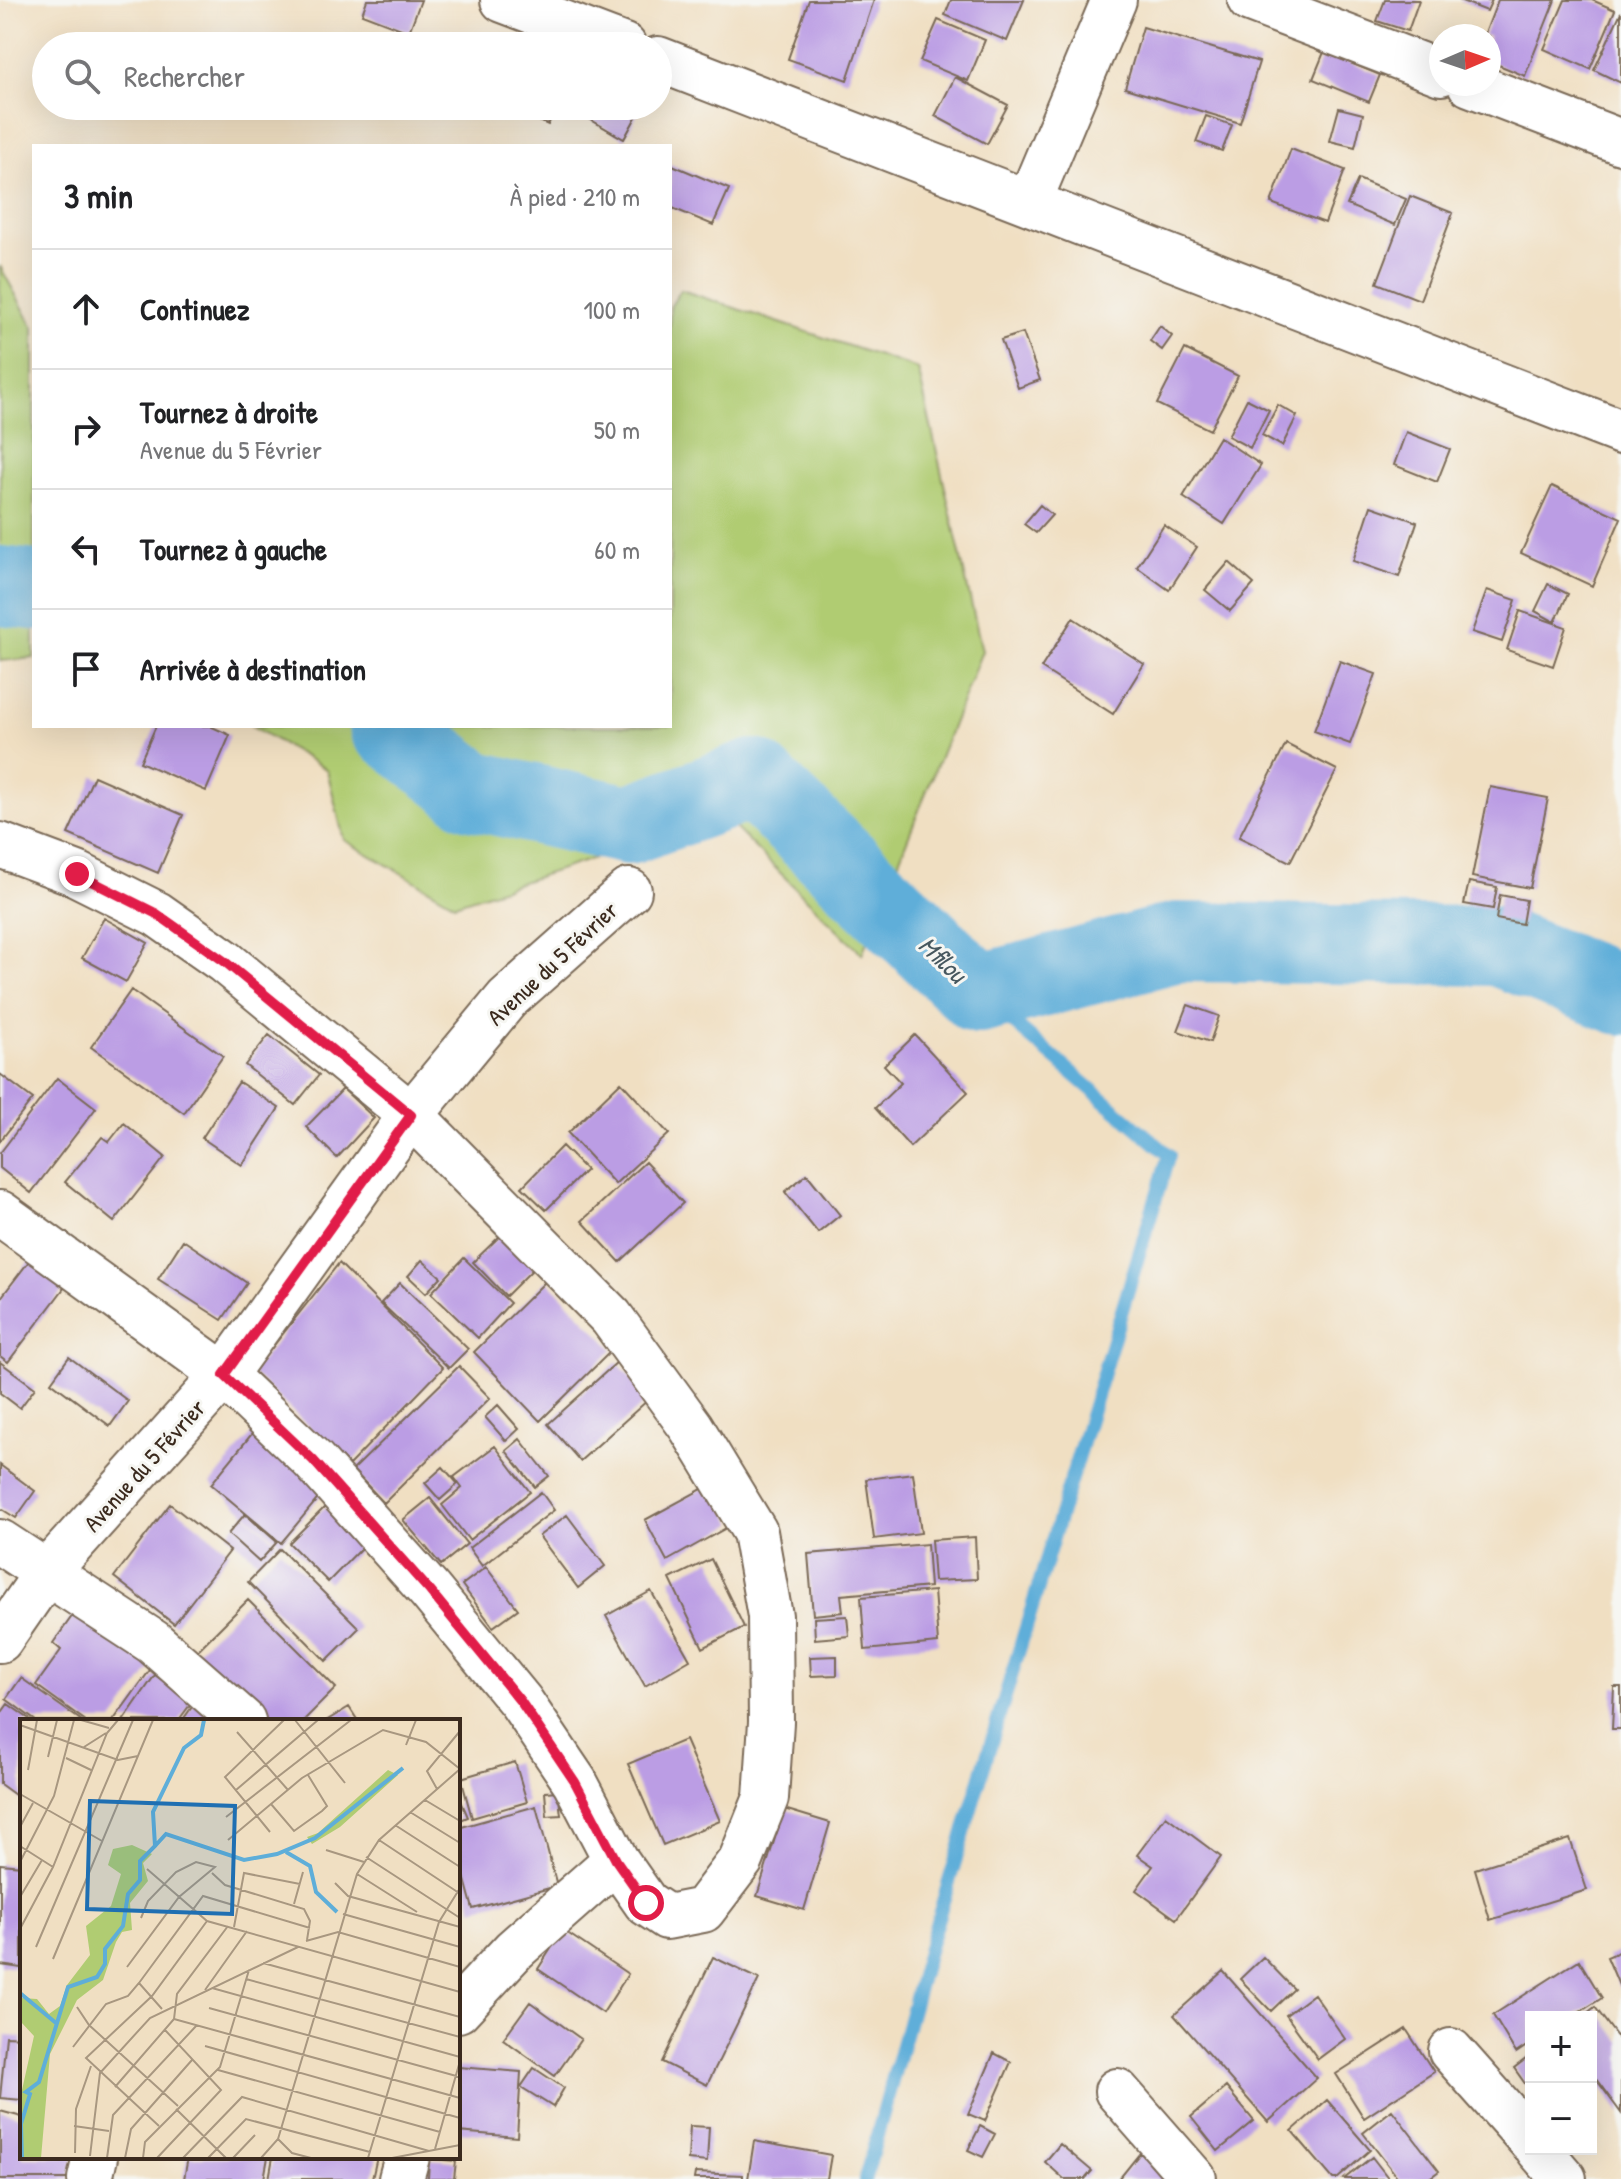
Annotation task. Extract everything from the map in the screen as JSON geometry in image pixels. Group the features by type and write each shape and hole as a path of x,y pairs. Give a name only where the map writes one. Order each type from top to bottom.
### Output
{"street":[{"path":"503,0 587,32"},
{"path":"1029,202 1114,0"},
{"path":"1250,0 1429,68"},
{"path":"672,64 1621,432"},
{"path":"1501,96 1621,142"},
{"path":"0,845 77,874 157,914 224,961 411,1115 611,1317 691,1427 755,1532 770,1616 771,1722 766,1798 741,1860 703,1910 667,1917 646,1903 616,1860 575,1782 521,1702 430,1591 313,1460 224,1375 0,1213"},
{"name":"Avenue du 5 Février","path":"0,1640 47,1572 224,1375 411,1115 507,999 629,891"},
{"path":"0,1542 153,1642 241,1719"},
{"path":"460,2008 514,1950 616,1860"},
{"path":"1451,2051 1525,2134"},
{"path":"1117,2091 1194,2179"},
{"path":"1543,2155 1564,2179"},
{"path":"90,2179 95,2159"},
{"path":"401,2179 406,2159"}],"green space":[{"path":"0,266 32,324 32,658 0,661"},
{"path":"681,290 918,369 982,651 862,954 723,816 455,904 344,840 327,770 255,728 672,728 672,304"}],"building":[{"path":"367,0 421,0 409,32 362,14"},
{"path":"809,0 874,0 847,80 788,59"},
{"path":"951,0 1024,0 1007,41 945,15"},
{"path":"1385,0 1419,0 1408,31 1377,21"},
{"path":"1459,0 1492,0 1487,11"},
{"path":"1498,0 1555,0 1525,76 1501,66 1501,24 1489,24"},
{"path":"1565,0 1592,0 1615,10 1590,69 1544,49"},
{"path":"1621,12 1621,83 1594,70"},
{"path":"938,20 985,40 968,81 920,61"},
{"path":"1143,27 1259,62 1240,123 1125,88"},
{"path":"1324,52 1380,75 1369,102 1313,79"},
{"path":"955,77 1008,105 987,144 935,116"},
{"path":"1339,108 1363,114 1355,147 1330,141"},
{"path":"1206,116 1232,125 1222,151 1196,142"},
{"path":"591,120 634,120 624,139"},
{"path":"1291,149 1345,170 1325,223 1271,203"},
{"path":"672,165 729,189 713,225 672,208"},
{"path":"1358,179 1406,199 1395,225 1347,205"},
{"path":"1410,196 1453,213 1420,300 1377,283"},
{"path":"1160,326 1172,336 1162,350 1150,341"},
{"path":"1023,333 1040,380 1018,388 1001,340"},
{"path":"1185,349 1238,376 1210,430 1157,404"},
{"path":"1247,399 1269,410 1250,448 1228,436"},
{"path":"1278,405 1297,416 1282,446 1262,435"},
{"path":"1406,432 1450,449 1437,482 1394,465"},
{"path":"1219,437 1261,465 1224,524 1183,497"},
{"path":"1552,486 1621,518 1592,586 1521,553"},
{"path":"1040,505 1052,515 1036,533 1024,524"},
{"path":"1371,506 1417,522 1399,577 1353,561"},
{"path":"1164,525 1197,547 1169,590 1137,567"},
{"path":"1229,562 1254,584 1230,611 1205,590"},
{"path":"1548,584 1568,594 1555,622 1535,611"},
{"path":"1487,590 1516,600 1502,642 1472,632"},
{"path":"1520,611 1566,627 1553,666 1507,650"},
{"path":"1073,618 1144,664 1113,714 1041,668"},
{"path":"1340,661 1376,674 1350,744 1314,731"},
{"path":"155,728 214,728 230,735 206,791 140,762"},
{"path":"1286,744 1337,770 1290,862 1239,837"},
{"path":"94,776 183,815 158,873 68,834"},
{"path":"1490,787 1548,798 1530,888 1472,877"},
{"path":"1469,882 1497,887 1493,909 1464,904"},
{"path":"1500,895 1526,900 1522,924 1496,919"},
{"path":"104,918 148,943 126,982 82,958"},
{"path":"131,990 223,1056 184,1113 91,1047"},
{"path":"1188,1005 1219,1016 1210,1042 1178,1031"},
{"path":"269,1035 319,1075 295,1105 245,1065"},
{"path":"915,1035 968,1092 910,1147 875,1108 901,1083 884,1065"},
{"path":"0,1074 33,1099 0,1141"},
{"path":"57,1078 96,1108 31,1193 0,1168 0,1153"},
{"path":"239,1082 279,1108 242,1165 202,1138"},
{"path":"621,1082 669,1134 615,1184 568,1133"},
{"path":"343,1089 374,1118 337,1158 306,1127"},
{"path":"124,1123 165,1157 114,1222 65,1182 102,1137 109,1142"},
{"path":"562,1146 586,1170 546,1210 522,1187"},
{"path":"645,1162 683,1203 620,1262 582,1221"},
{"path":"807,1174 840,1215 818,1233 785,1192"},
{"path":"501,1235 534,1268 506,1296 473,1262"},
{"path":"183,1240 247,1283 222,1320 158,1279"},
{"path":"36,1252 71,1279 8,1362 0,1356 0,1299"},
{"path":"464,1258 510,1303 478,1338 431,1293"},
{"path":"422,1260 441,1277 426,1293 408,1276"},
{"path":"339,1263 443,1368 349,1465 252,1373"},
{"path":"547,1280 613,1349 540,1421 474,1352"},
{"path":"400,1283 468,1349 449,1368 381,1303"},
{"path":"69,1357 128,1401 110,1426 51,1382"},
{"path":"0,1362 35,1388 20,1408 0,1393"},
{"path":"617,1362 649,1399 580,1461 548,1424"},
{"path":"459,1366 490,1398 384,1503 353,1470"},
{"path":"498,1405 519,1429 506,1441 485,1417"},
{"path":"255,1430 326,1489 281,1543 211,1484"},
{"path":"520,1439 549,1476 535,1487 506,1451"},
{"path":"495,1446 530,1492 469,1540 442,1505 462,1488 454,1477"},
{"path":"0,1465 35,1491 16,1518 0,1508"},
{"path":"443,1467 458,1484 440,1500 425,1483"},
{"path":"913,1473 921,1533 874,1539 866,1479"},
{"path":"711,1484 733,1524 667,1561 645,1520"},
{"path":"541,1492 554,1510 482,1566 469,1548"},
{"path":"430,1498 467,1544 441,1565 403,1520"},
{"path":"170,1504 230,1551 174,1624 114,1577"},
{"path":"325,1507 364,1545 328,1582 289,1543"},
{"path":"245,1514 277,1542 259,1562 228,1534"},
{"path":"567,1515 605,1566 578,1588 539,1536"},
{"path":"975,1537 977,1579 934,1581 931,1540"},
{"path":"927,1544 930,1587 841,1595 843,1612 813,1615 808,1554"},
{"path":"280,1549 359,1628 326,1661 248,1582"},
{"path":"711,1559 744,1627 703,1648 670,1579"},
{"path":"486,1567 518,1609 493,1627 462,1585"},
{"path":"651,1591 690,1660 645,1686 606,1616"},
{"path":"934,1591 938,1643 865,1650 861,1597"},
{"path":"248,1600 336,1688 305,1719 256,1719 193,1655"},
{"path":"78,1608 155,1663 114,1719 83,1719 36,1685 61,1650 53,1643"},
{"path":"847,1616 849,1636 815,1639 814,1618"},
{"path":"837,1656 837,1675 811,1676 810,1657"},
{"path":"155,1675 192,1702 179,1719 124,1719"},
{"path":"21,1678 79,1719 33,1719 6,1699"},
{"path":"1614,1687 1621,1687 1621,1729 1612,1729"},
{"path":"197,1700 223,1719 183,1719"},
{"path":"8,1704 29,1719 20,1719 20,1799 0,1784 0,1715"},
{"path":"349,1707 357,1719 329,1719"},
{"path":"685,1740 720,1821 663,1845 628,1764"},
{"path":"515,1762 527,1802 472,1818 461,1778"},
{"path":"558,1791 561,1815 547,1816 545,1792"},
{"path":"460,1799 468,1817 460,1820"},
{"path":"536,1806 557,1886 473,1909 460,1861 460,1827"},
{"path":"784,1809 830,1823 804,1910 757,1896"},
{"path":"1166,1816 1221,1857 1176,1919 1136,1890 1153,1866 1137,1855"},
{"path":"1570,1839 1587,1890 1490,1920 1475,1869"},
{"path":"0,1864 20,1866 20,1968 0,1965"},
{"path":"563,1930 628,1974 603,2013 538,1969"},
{"path":"1621,1951 1621,1990 1607,1957"},
{"path":"713,1957 759,1979 707,2085 662,2062"},
{"path":"1263,1957 1294,1989 1271,2011 1240,1979"},
{"path":"1579,1960 1602,1998 1581,2011 1525,2011 1525,2047 1516,2053 1493,2015"},
{"path":"1223,1971 1317,2078 1268,2122 1174,2015"},
{"path":"1314,1994 1345,2039 1318,2059 1286,2015"},
{"path":"530,2002 581,2039 555,2076 503,2039"},
{"path":"1595,2007 1621,2042 1621,2113 1597,2080 1597,2011 1590,2011"},
{"path":"1406,2029 1434,2072 1364,2118 1336,2074"},
{"path":"6,2036 20,2037 20,2100 0,2098"},
{"path":"994,2053 1011,2062 985,2121 968,2114"},
{"path":"1525,2060 1525,2084 1514,2068"},
{"path":"460,2067 521,2072 517,2137 460,2132"},
{"path":"534,2068 564,2088 553,2107 521,2087"},
{"path":"1226,2087 1254,2121 1218,2151 1191,2117"},
{"path":"1327,2100 1370,2150 1337,2179 1333,2179 1292,2131"},
{"path":"1392,2110 1439,2171 1428,2179 1399,2179 1363,2133"},
{"path":"0,2111 20,2116 20,2159 73,2159 68,2179 0,2179"},
{"path":"690,2126 709,2127 707,2162 688,2160"},
{"path":"980,2126 995,2134 983,2157 968,2150"},
{"path":"754,2141 831,2155 827,2179 748,2179"},
{"path":"1060,2144 1092,2171 1085,2179 1064,2179 1045,2162"},
{"path":"1140,2153 1173,2179 1119,2179"},
{"path":"1372,2157 1389,2179 1344,2179"},
{"path":"188,2159 268,2159 264,2179 184,2179"},
{"path":"273,2159 377,2159 372,2179 269,2179"},
{"path":"429,2159 456,2161 454,2179 428,2179"},
{"path":"695,2173 743,2175 743,2179 694,2179"}],"waterway":[{"name":"Mfilou","path":"0,586 32,590"},
{"name":"Mfilou","path":"392,728 472,790 628,825 754,779 979,994 1177,942 1497,946 1621,995"},
{"path":"865,2179 928,1951 1169,1155 979,994"}],"route":[{"path":"77,874 157,914 224,961 411,1115 224,1375 313,1460 430,1591 521,1702 575,1782 616,1860 646,1903"}]}
